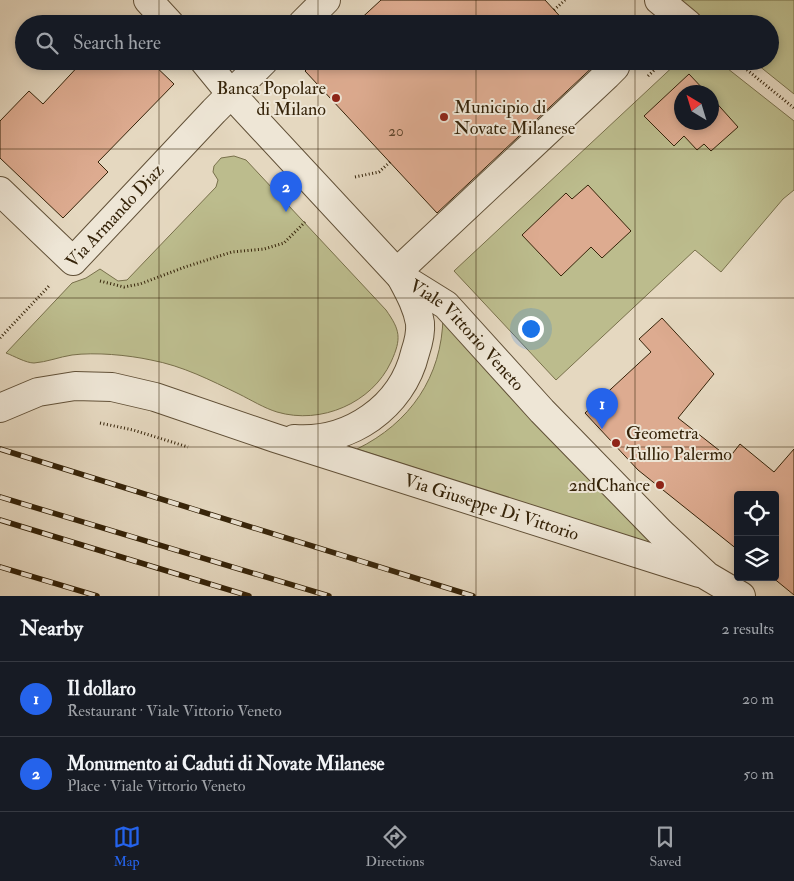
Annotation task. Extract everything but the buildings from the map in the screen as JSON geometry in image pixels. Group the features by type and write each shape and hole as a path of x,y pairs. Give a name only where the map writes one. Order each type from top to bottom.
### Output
{"street":[{"path":"148,0 162,15"},
{"path":"311,15 326,0"},
{"path":"659,0 677,15"},
{"name":"Viale Vittorio Veneto","path":"211,70 230,94 399,275 446,305 542,411 660,533 707,576 741,596"},
{"name":"Via Armando Diaz","path":"73,260 255,70"},
{"path":"399,275 612,70"},
{"path":"0,191 73,260"},
{"name":"Via Giuseppe Di Vittorio","path":"276,438 306,440 339,434 366,421 392,400 404,384 413,364 420,325 416,308 399,275"},
{"name":"Via Giuseppe Di Vittorio","path":"0,408 38,392 75,386 112,387 155,397 276,438 707,576"}],"path":[{"path":"554,10 565,0"},
{"path":"747,70 794,108"},
{"path":"353,177 379,172 390,162"},
{"path":"73,260 87,275 105,283 124,287 140,284 232,252 264,249 284,243 308,219"},
{"name":"Via Armando Diaz","path":"0,338 73,260"}],"green space":[{"path":"677,0 794,0 794,94 764,70 779,70 779,15 695,15"},
{"path":"669,70 729,70 794,121 794,190 783,199 721,272 695,250 556,380 454,271"},
{"path":"234,156 246,160 391,317 398,334 397,347 391,362 371,389 358,399 327,413 294,415 277,412 185,370 151,360 122,355 91,354 72,355 44,362 31,363 6,353 72,283 86,278 100,269 118,281 127,280 216,187 218,180 213,172 214,166 221,158"},
{"path":"443,317 657,546 357,449 393,426 420,396 437,359"}],"railway":[{"path":"0,449 473,596"},
{"path":"0,497 329,596"},
{"path":"0,520 249,596"},
{"path":"0,567 97,596"}],"place":[{"name":"Banca Popolare di Milano","path":"336,98"},
{"name":"Municipio di Novate Milanese","path":"444,117"},
{"name":"Monumento ai Caduti di Novate Milanese","path":"286,212"},
{"name":"Il dollaro","path":"602,429"},
{"name":"Geometra Tullio Palermo","path":"616,443"},
{"name":"2ndChance","path":"660,485"}]}
